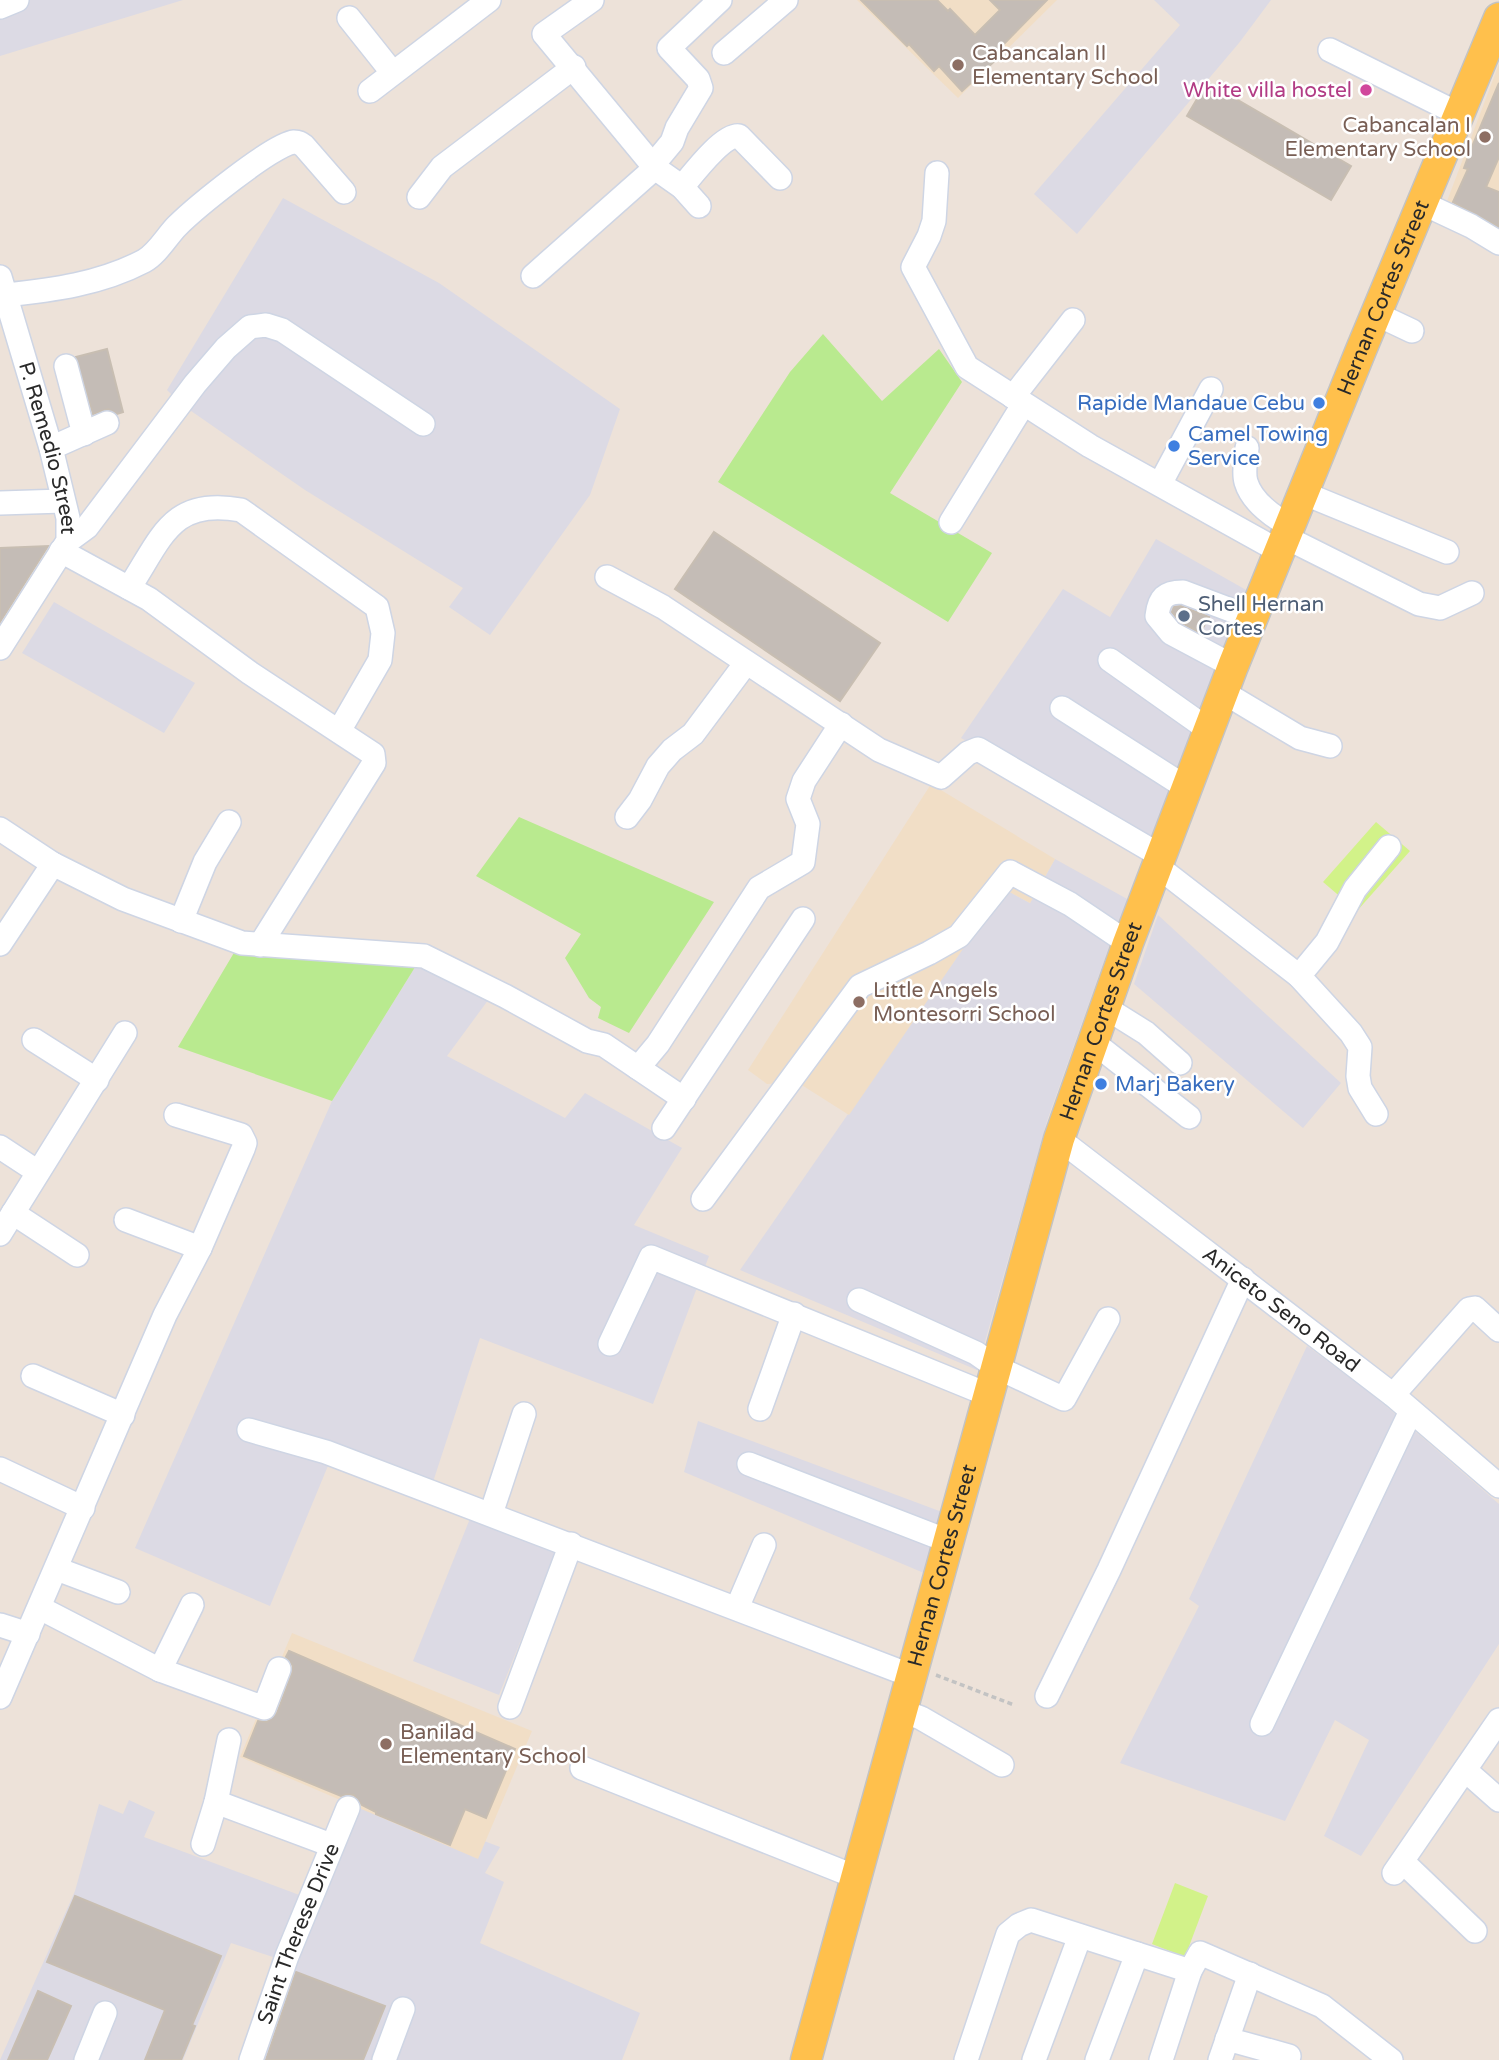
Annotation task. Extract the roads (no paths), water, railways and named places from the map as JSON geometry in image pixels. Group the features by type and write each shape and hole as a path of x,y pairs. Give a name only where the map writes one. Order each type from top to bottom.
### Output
{"main road":[{"name":"Hernan Cortes Street","path":"806,2060 1059,1139 1128,943 1228,679 1499,18"}],"street":[{"path":"0,7 17,0"},
{"path":"370,91 489,0"},
{"path":"592,0 544,34 655,168 682,187 699,206"},
{"path":"533,276 655,168 657,160 672,142 677,128 701,88 698,79 669,48 720,0"},
{"path":"724,52 786,0"},
{"path":"349,18 392,72"},
{"path":"1330,50 1459,114"},
{"path":"419,197 442,167 574,67"},
{"path":"682,187 714,151 735,134 780,178"},
{"path":"2,286 67,289 147,260 177,225 209,196 291,143 297,142 304,146 344,192"},
{"path":"937,173 933,221 914,267 967,367 1090,446 1160,484 1285,538 1419,604 1440,608 1472,593"},
{"path":"1422,203 1499,243"},
{"name":"P. Remedio Street","path":"0,648 65,546 68,519 51,449 2,286"},
{"path":"1376,314 1412,331"},
{"path":"951,522 1018,401 1073,320"},
{"path":"260,945 374,763 373,754 250,673 149,599 65,546 87,527 195,384 226,348 250,327 265,325 282,330 423,424"},
{"path":"66,366 84,434"},
{"path":"1160,484 1211,389"},
{"path":"51,449 107,424"},
{"path":"1247,447 1245,480 1252,497 1275,517 1285,538"},
{"path":"1303,493 1447,552"},
{"path":"0,503 63,501"},
{"path":"129,588 175,520 187,512 217,505 241,510 377,607 383,634 380,660 339,731"},
{"path":"607,577 663,607 879,750 941,777 968,753 978,749 1159,861 1299,976 1360,1047 1360,1088 1376,1114"},
{"path":"1252,618 1184,592 1164,595 1160,600 1157,616 1171,633 1300,738 1330,746"},
{"path":"1110,660 1209,730"},
{"path":"626,817 640,800 658,766 672,750 693,734 746,663"},
{"path":"1062,708 1187,788"},
{"path":"638,1068 658,1044 759,888 803,862 808,824 798,799 804,781 841,724"},
{"path":"181,921 205,862 229,822"},
{"path":"0,829 53,864 124,900 242,943 424,957 505,996 587,1041 604,1045 684,1099"},
{"path":"1299,976 1327,942 1355,889 1389,847"},
{"path":"0,944 53,864"},
{"path":"703,1199 860,986 959,936 1010,872 1070,904 1128,943"},
{"path":"664,1128 803,919"},
{"path":"1106,1008 1146,1033 1180,1063"},
{"path":"0,1234 125,1033"},
{"path":"34,1040 97,1080"},
{"path":"1093,1042 1189,1117"},
{"path":"0,1697 166,1315 200,1248 245,1143 241,1135 176,1115"},
{"name":"Aniceto Seno Road","path":"1059,1139 1393,1395 1499,1486"},
{"path":"0,1147 37,1172"},
{"path":"13,1213 77,1255"},
{"path":"126,1220 200,1248"},
{"path":"610,1344 651,1257 794,1314 993,1381 1064,1399 1108,1319"},
{"path":"1047,1696 1115,1557 1243,1279"},
{"path":"859,1300 976,1353 993,1381"},
{"path":"1393,1395 1469,1309 1475,1308 1499,1330"},
{"path":"760,1409 794,1314"},
{"path":"33,1377 123,1415"},
{"path":"1262,1724 1412,1411"},
{"path":"491,1514 524,1414"},
{"path":"249,1430 326,1452 737,1608 913,1671"},
{"path":"750,1464 948,1541"},
{"path":"0,1469 83,1508"},
{"path":"510,1707 571,1544"},
{"path":"737,1608 764,1545"},
{"path":"57,1569 118,1592"},
{"path":"160,1670 192,1605"},
{"path":"40,1608 160,1670 264,1708 279,1669"},
{"path":"0,1625 29,1634"},
{"path":"902,1711 921,1718 1002,1765"},
{"path":"1475,1931 1399,1868 1499,1720"},
{"path":"203,1844 216,1802 229,1740"},
{"path":"582,1768 856,1877"},
{"path":"1465,1770 1499,1801"},
{"path":"216,1802 331,1845"},
{"name":"Saint Therese Drive","path":"251,2060 286,1956 348,1808"},
{"path":"966,2060 1009,1934 1018,1925 1031,1920 1190,1971"},
{"path":"1034,2060 1080,1936"},
{"path":"1161,2060 1190,1971 1200,1953 1322,2006 1391,2060"},
{"path":"1097,2060 1137,1954"},
{"path":"1250,1974 1224,2050 1289,2056 1287,2060"},
{"path":"384,2060 402,2009"},
{"path":"86,2060 105,2013"}],"place":[{"name":"Cabancalan II Elementary School","path":"958,65"},
{"name":"White villa hostel","path":"1366,90"},
{"name":"Cabancalan I Elementary School","path":"1485,137"},
{"name":"Rapide Mandaue Cebu","path":"1319,403"},
{"name":"Camel Towing Service","path":"1174,446"},
{"name":"Shell Hernan Cortes","path":"1184,616"},
{"name":"Little Angels Montesorri School","path":"859,1002"},
{"name":"Marj Bakery","path":"1101,1084"},
{"name":"Banilad Elementary School","path":"386,1744"}]}
